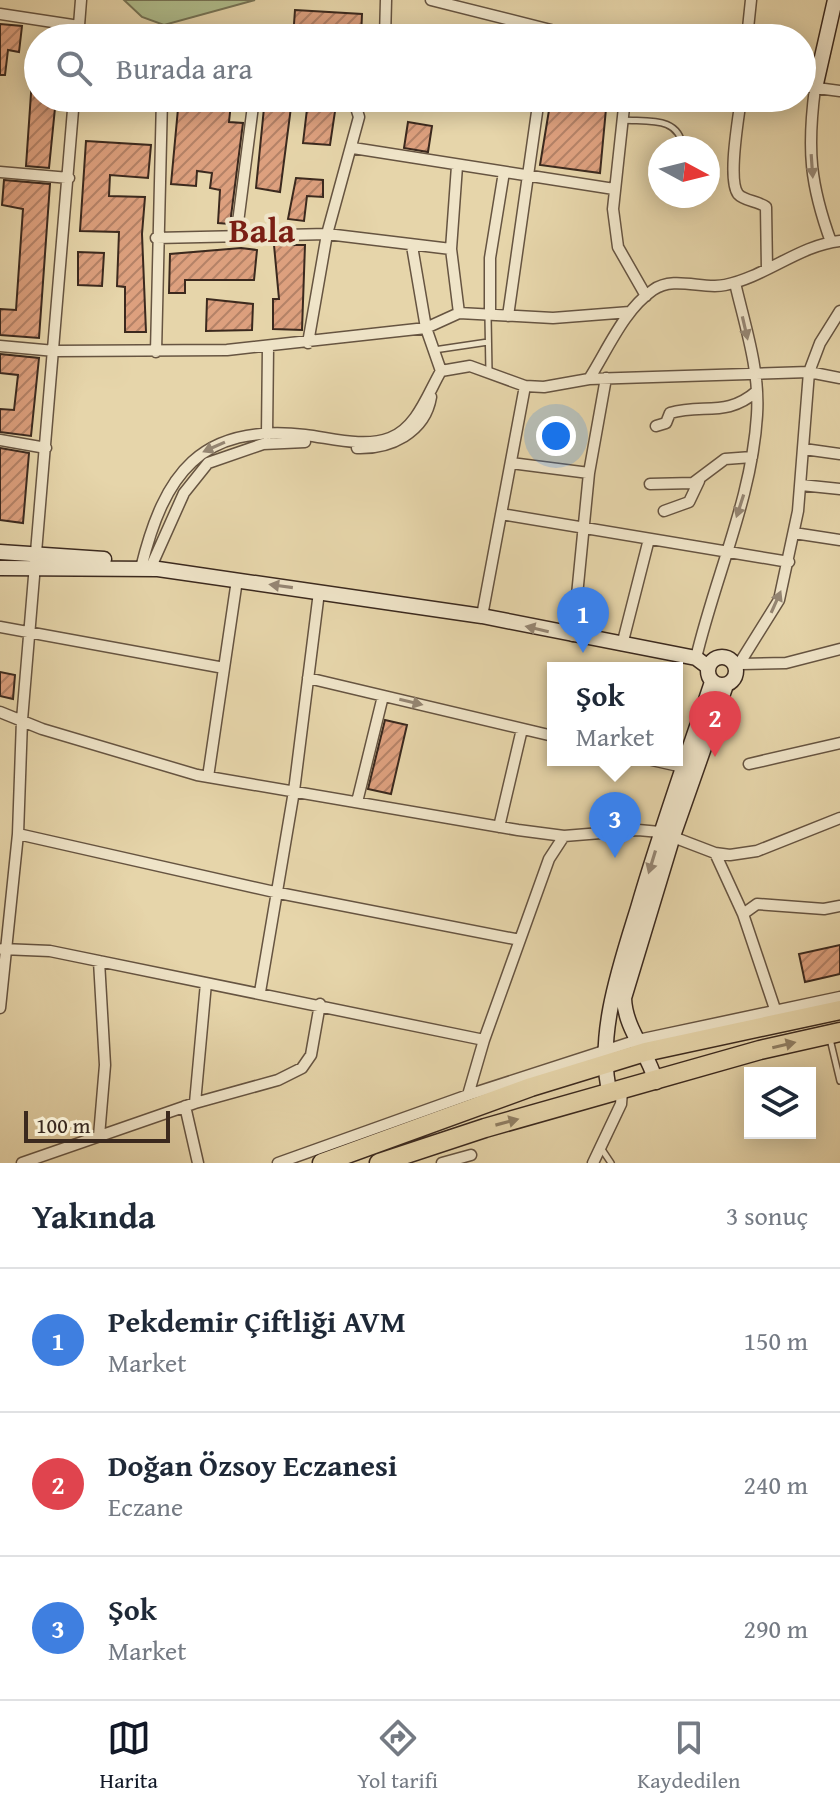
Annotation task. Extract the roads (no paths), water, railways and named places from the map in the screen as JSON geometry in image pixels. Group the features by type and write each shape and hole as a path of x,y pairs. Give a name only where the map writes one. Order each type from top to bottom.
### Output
{"highway":[{"path":"322,1163 642,1046 840,1010"},
{"path":"379,1163 464,1135 760,1050 834,1033"}],"street":[{"path":"79,24 81,0"},
{"path":"386,0 386,24"},
{"path":"431,0 516,24"},
{"path":"748,24 751,0"},
{"path":"816,64 835,0"},
{"path":"0,14 66,24"},
{"path":"816,88 840,91"},
{"path":"0,1008 3,950 18,834 22,720 73,112"},
{"path":"156,352 156,238 161,112"},
{"path":"236,238 252,112"},
{"path":"308,343 327,234 353,148 359,112"},
{"path":"508,316 537,112"},
{"path":"623,112 614,189 618,247 646,296"},
{"path":"739,112 734,160 735,188 742,197 766,207 767,269"},
{"path":"589,379 630,312 657,287 688,283 714,287 735,283 836,242 814,193 809,112"},
{"path":"353,148 614,189"},
{"path":"457,166 451,249 459,313"},
{"path":"0,172 69,178"},
{"path":"489,315 490,258 504,172"},
{"path":"156,238 327,234 451,249"},
{"path":"412,246 426,328 441,371"},
{"path":"656,1082 642,1046 624,1016 624,998 711,673 726,551 752,457 756,374 735,283"},
{"path":"683,664 711,673 736,676 779,600 789,562 801,485 809,372 820,343 840,311"},
{"path":"0,346 55,351 156,352 268,347 426,328 459,313 553,318 630,312"},
{"path":"267,435 268,347"},
{"path":"149,566 166,496 182,470 208,447 267,435 366,442 391,438 418,413 441,371 470,366 525,386 544,387 606,378 809,372 840,378"},
{"path":"573,636 589,473 606,378"},
{"path":"482,616 525,386"},
{"path":"149,566 184,493 208,463 273,442 376,449 399,441 426,417 431,387"},
{"path":"656,426 666,423 670,413 738,405 757,391"},
{"path":"0,440 46,448"},
{"path":"804,449 840,454"},
{"path":"664,511 689,502 699,481 725,459 752,457"},
{"path":"511,463 589,473"},
{"path":"650,484 699,481"},
{"path":"801,485 840,489"},
{"path":"501,514 789,562"},
{"path":"794,533 840,540"},
{"path":"622,645 649,539"},
{"path":"0,552 36,561 149,566 482,616 622,645 676,662"},
{"path":"0,568 36,561"},
{"path":"208,777 237,580"},
{"path":"260,992 279,893 319,592"},
{"path":"0,627 224,668"},
{"path":"593,1163 621,1104 606,1057 613,991 667,834 711,673 720,657 730,659 739,666 786,663 840,649"},
{"path":"308,678 547,735"},
{"path":"357,802 383,696"},
{"path":"0,712 208,777 564,836 609,830 667,834 715,853 757,851 840,818"},
{"path":"499,827 522,729"},
{"path":"749,764 840,743"},
{"path":"679,766 683,767"},
{"path":"18,834 279,893 520,940"},
{"path":"468,1095 484,1040 549,859 564,836"},
{"path":"715,853 743,914 776,1012"},
{"path":"743,914 757,904 824,909 840,906"},
{"path":"3,950 50,951 484,1040"},
{"path":"99,961 105,1065 99,1136"},
{"path":"198,1163 190,1105 206,983"},
{"path":"642,1046 840,997"},
{"path":"22,1163 190,1105 278,1080 302,1068 311,1055 320,1004"},
{"path":"278,1163 468,1095 606,1057"},
{"path":"442,1163 472,1159 464,1135"}],"lane":[{"path":"622,120 670,124 680,136"},
{"path":"489,315 489,373"},
{"path":"434,350 488,342"},
{"path":"834,1033 840,1081"},
{"path":"601,1147 611,1163"}],"place":[{"name":"Pekdemir Çiftliği AVM","path":"583,653"},
{"name":"Doğan Özsoy Eczanesi","path":"715,757"},
{"name":"Şok","path":"615,858"}],"district":[{"name":"Bala","path":"262,229"}]}
